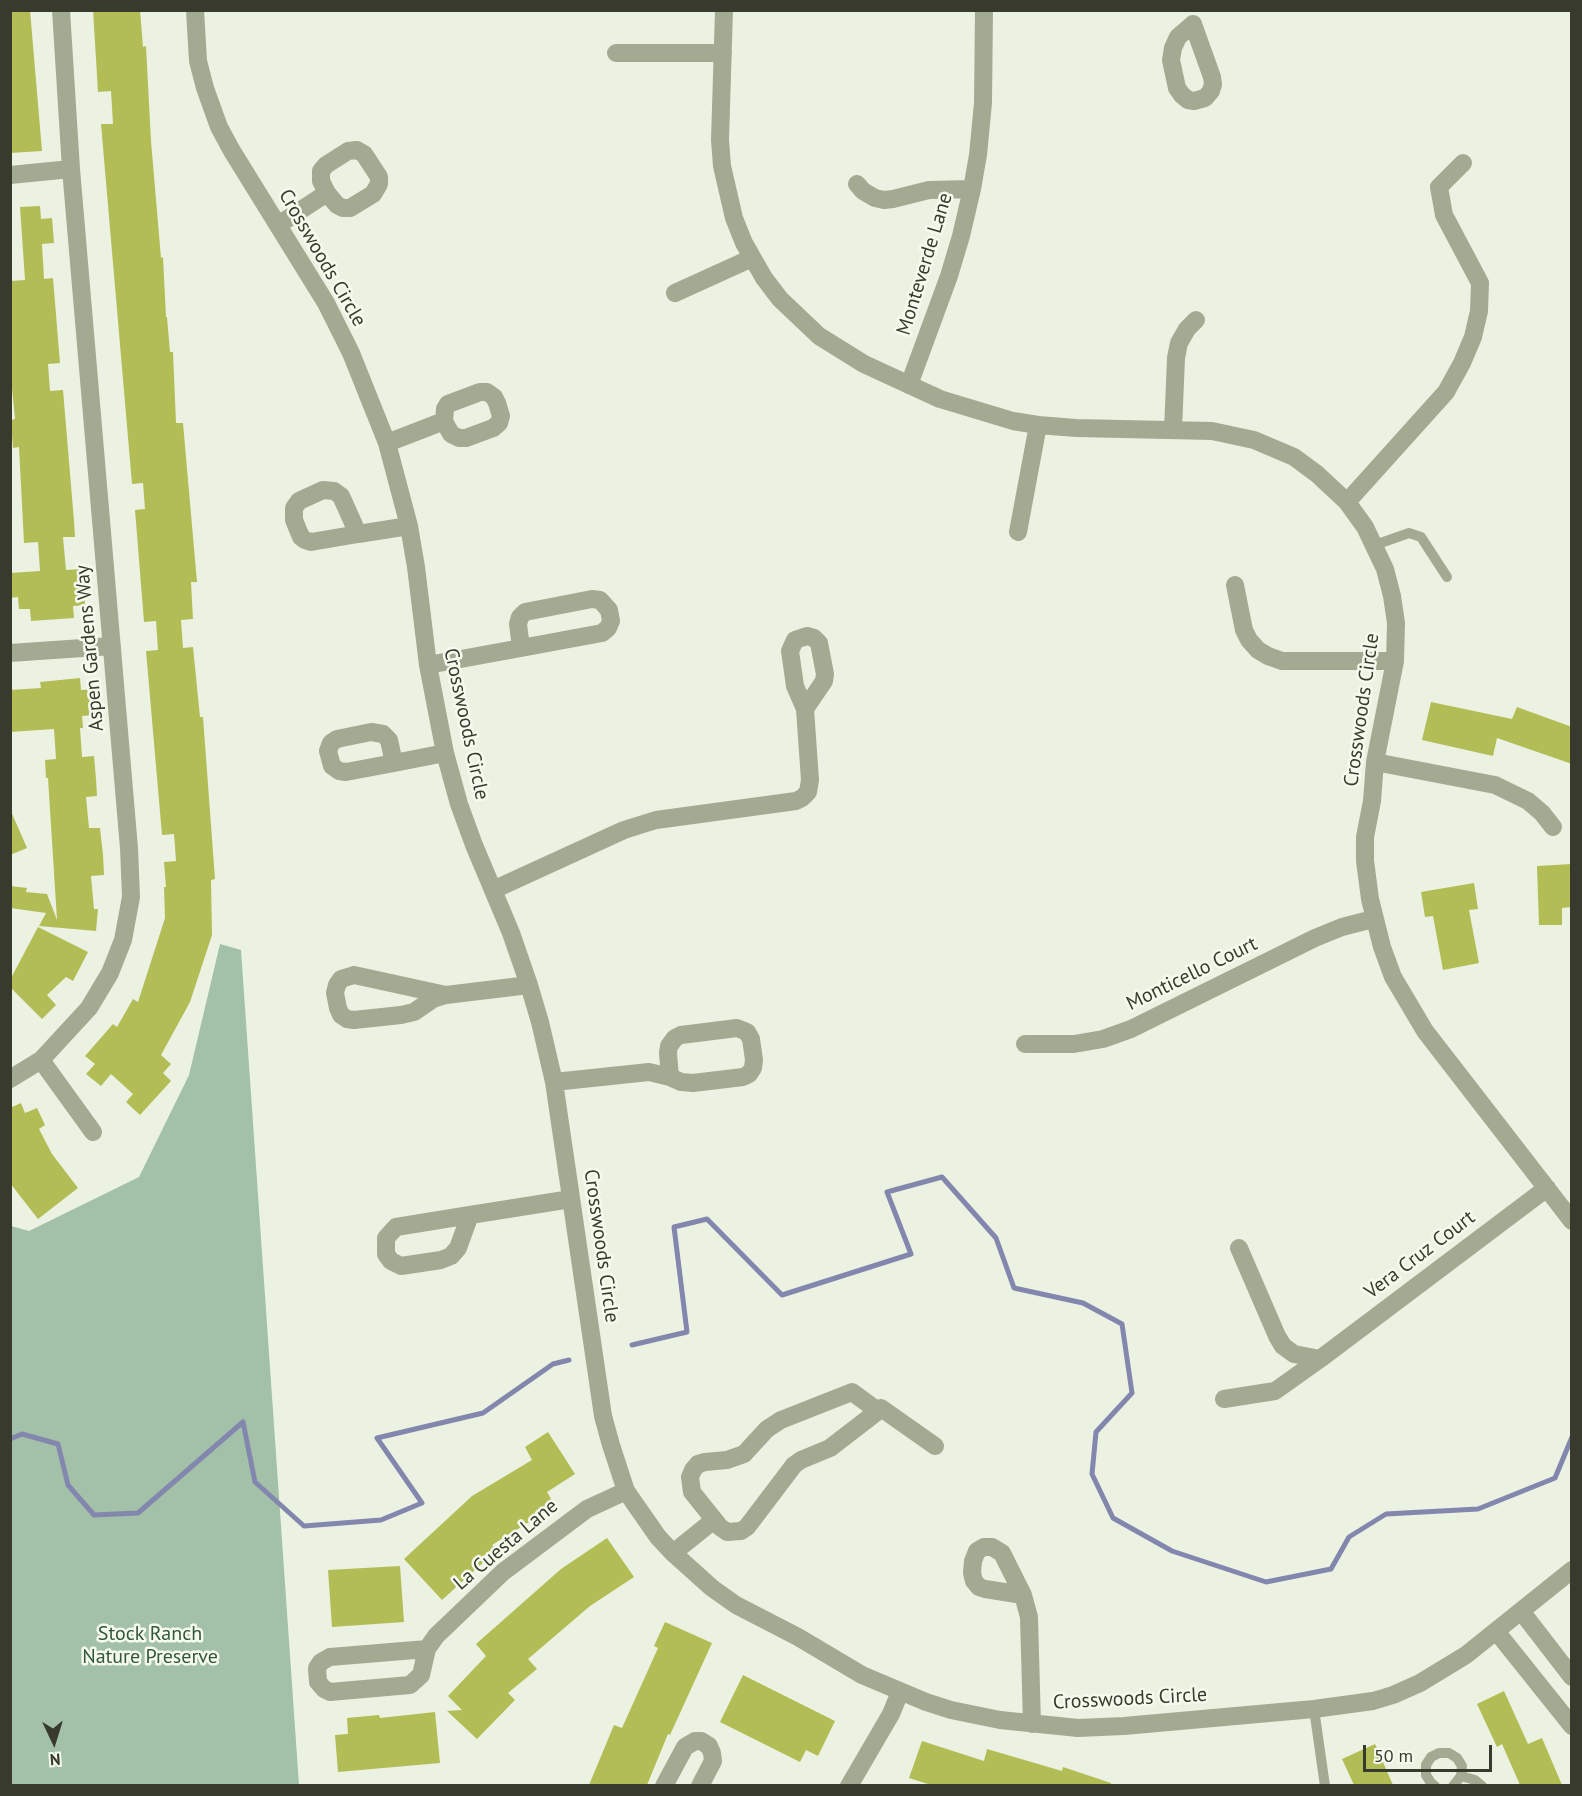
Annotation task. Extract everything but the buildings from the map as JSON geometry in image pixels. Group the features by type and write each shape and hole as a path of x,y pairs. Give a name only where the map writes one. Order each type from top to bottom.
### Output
{"street":[{"name":"Aspen Gardens Way","path":"10,1079 41,1060 89,1008 110,973 123,940 131,897 129,848 71,169 61,10"},
{"name":"Crosswoods Circle","path":"195,10 198,60 219,127 326,303 351,353 387,443 409,526 428,665 445,753 459,804 511,933 529,985 554,1082 603,1416 626,1491 658,1537 712,1588 736,1605 798,1637 862,1675 900,1692 951,1710 1032,1724 1078,1728 1314,1709 1373,1701 1411,1687 1443,1670 1572,1570"},
{"name":"Crosswoods Circle","path":"724,10 720,140 722,166 734,218 752,258 780,299 819,336 841,351 939,399 971,410 1038,426 1212,431 1240,436 1281,451 1317,474 1347,502 1365,527 1385,569 1396,623 1395,661 1375,762 1372,801 1365,837 1365,861 1373,919 1393,977 1408,1005 1437,1047 1572,1221"},
{"name":"Monteverde Lane","path":"909,385 961,236 972,189 983,103 984,10"},
{"path":"616,53 723,53"},
{"path":"1347,502 1446,392 1473,337 1479,310 1480,284 1444,215 1439,187 1463,163"},
{"path":"10,175 71,169"},
{"path":"857,183 863,191 884,200 893,200 929,190 972,189"},
{"path":"278,225 327,193"},
{"path":"675,293 752,258"},
{"path":"1173,430 1176,358 1179,343 1187,329 1196,320"},
{"path":"387,443 444,421"},
{"path":"1018,532 1038,426"},
{"path":"358,534 409,526"},
{"path":"1235,585 1244,630 1257,650 1268,656 1282,661 1395,661"},
{"path":"428,665 521,648 602,633 611,621 609,610 600,600 592,599 525,612 518,624 521,648"},
{"path":"10,653 112,646"},
{"path":"493,890 624,830 656,820 796,801 802,798 808,792 810,780 805,709"},
{"path":"393,763 445,753"},
{"path":"1375,762 1495,785 1528,801 1553,827"},
{"name":"Monticello Court","path":"1026,1044 1074,1044 1103,1039 1131,1029 1315,938 1342,927 1373,919"},
{"path":"446,995 354,975 341,979 335,993 341,1015 354,1020 414,1012 433,999 446,995 529,985"},
{"path":"554,1082 649,1072 681,1082 693,1083 743,1077 753,1068 751,1039 747,1032 736,1028 681,1035 675,1038 669,1046 670,1077"},
{"path":"41,1060 93,1132"},
{"name":"Vera Cruz Court","path":"1224,1399 1275,1391 1547,1188"},
{"path":"470,1215 572,1199"},
{"path":"1239,1248 1283,1346 1294,1354 1320,1359"},
{"path":"878,1411 852,1392 781,1420 767,1429 744,1454 733,1459 698,1464 690,1477 689,1484 692,1492 714,1520 727,1532 741,1531 747,1527 794,1465 830,1449 878,1411 881,1408 935,1446"},
{"name":"La Cuesta Lane","path":"427,1649 330,1657 321,1662 317,1668 318,1682 330,1692 410,1685 421,1675 427,1649 436,1636 503,1572 586,1509 626,1491"},
{"path":"673,1553 714,1520"},
{"path":"1023,1595 1029,1617 1032,1724"},
{"path":"1521,1611 1572,1677"},
{"path":"1496,1631 1572,1726"},
{"path":"855,1783 900,1692"},
{"path":"664,1785 685,1747 695,1741 701,1741 709,1746 712,1761 700,1785"}],"lane":[{"path":"1375,545 1409,533 1421,537 1447,577"},
{"path":"1314,1709 1325,1785"},
{"path":"1435,1785 1426,1775 1426,1766 1431,1757 1439,1753 1449,1753 1457,1758 1462,1766 1461,1776 1452,1785"},
{"path":"1461,1776 1475,1780 1482,1785"}],"green space":[{"name":"Stock Ranch Nature Preserve","path":"220,944 241,950 299,1785 11,1785 11,1226 29,1231 139,1177 189,1075"}],"waterway":[{"path":"632,1345 687,1332 674,1227 707,1219 782,1295 911,1254 887,1192 942,1177 996,1238 1014,1288 1083,1303 1122,1324 1132,1393 1096,1432 1092,1474 1113,1518 1172,1551 1266,1582 1331,1569 1349,1537 1386,1514 1478,1509 1555,1478 1572,1437"},
{"path":"10,1439 22,1434 58,1444 68,1485 94,1515 138,1513 243,1422 255,1482 304,1526 381,1520 422,1503 377,1438 483,1413 553,1364 569,1360"}]}
